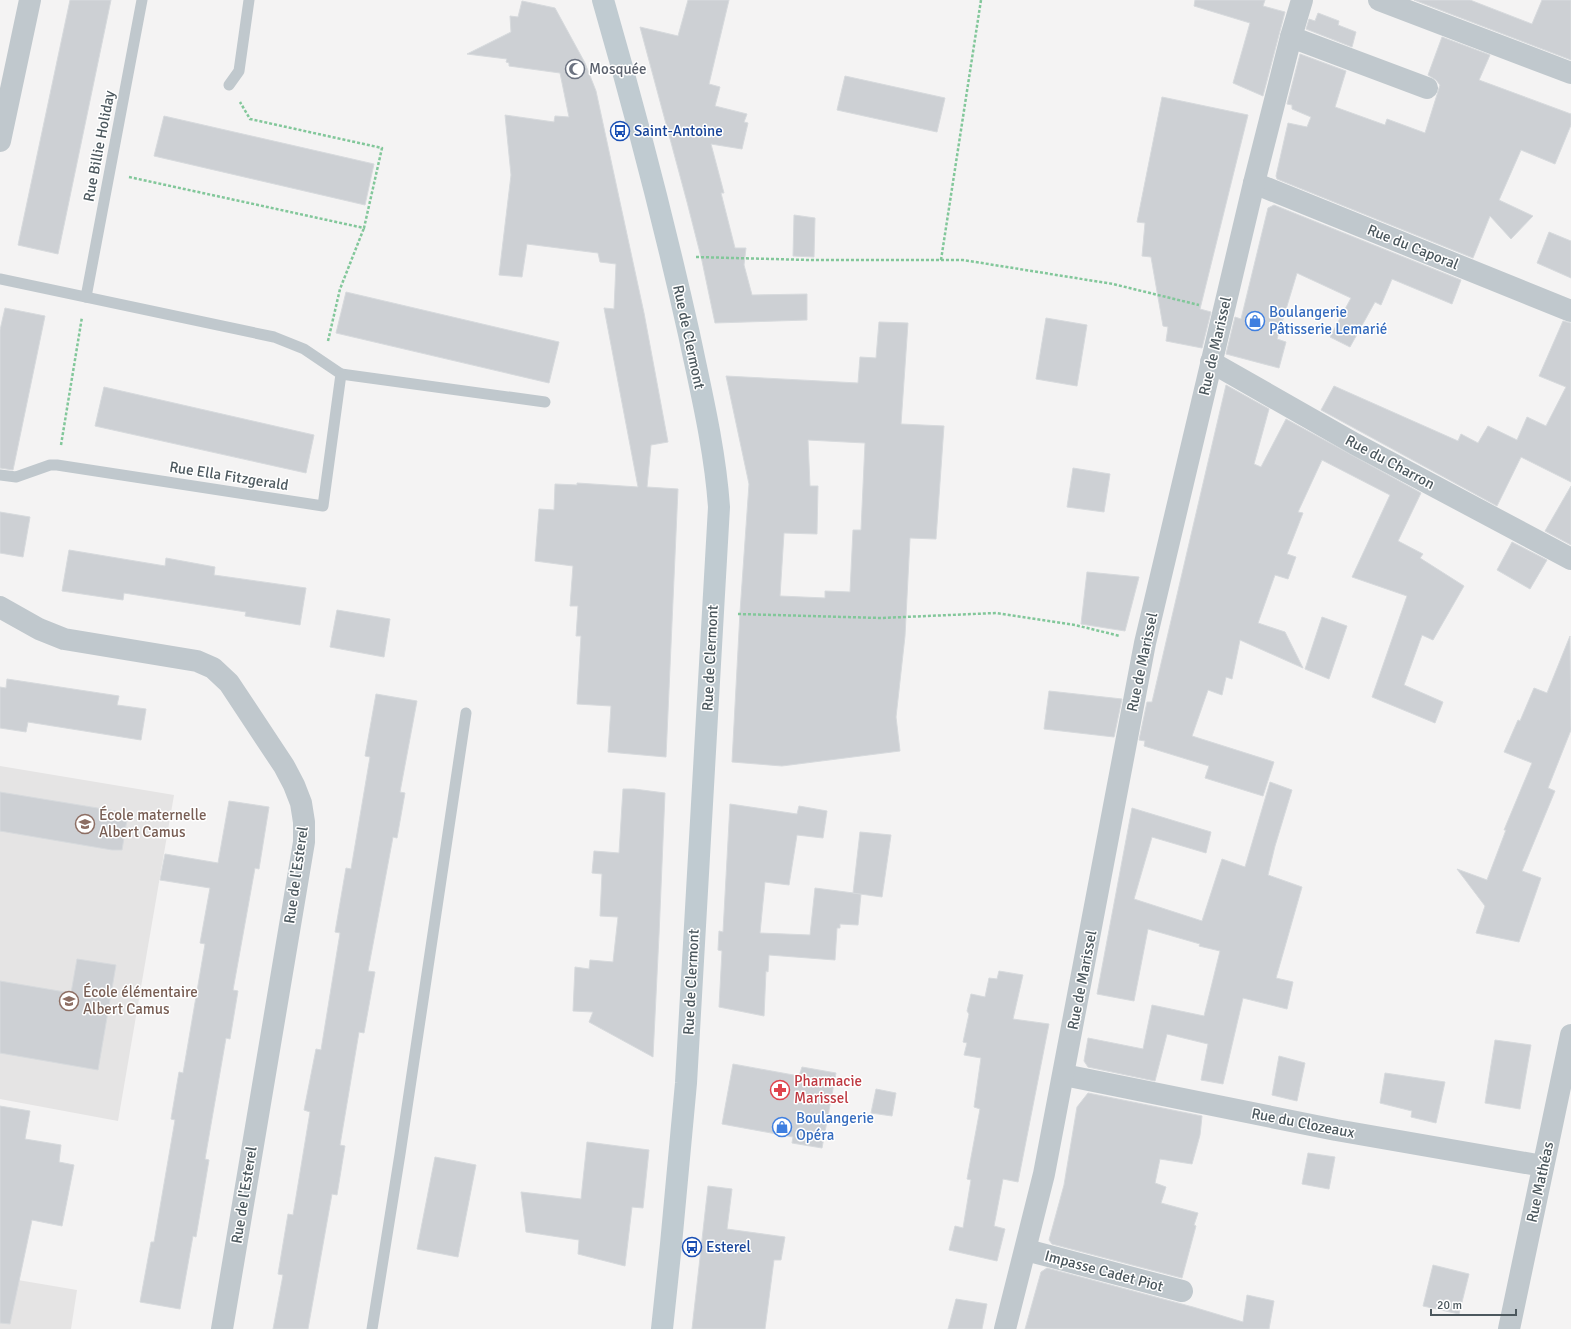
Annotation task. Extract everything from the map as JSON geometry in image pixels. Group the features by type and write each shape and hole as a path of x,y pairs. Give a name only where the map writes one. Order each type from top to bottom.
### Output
{"main road":[{"name":"Rue de Clermont","path":"603,0 638,124 672,258 713,450 718,487 713,614 686,1083 662,1329"}],"street":[{"path":"0,141 30,0"},
{"name":"Rue de Marissel","path":"1005,1329 1038,1204 1146,643 1254,183 1291,37 1302,0"},
{"path":"1379,0 1571,73"},
{"path":"1291,37 1427,88"},
{"name":"Rue du Caporal","path":"1254,183 1571,311"},
{"name":"Rue du Charron","path":"1211,362 1355,444 1571,559"},
{"name":"Rue de l'Esterel","path":"0,607 39,629 64,639 197,661 213,668 229,683 280,759 294,785 301,803 304,822 304,842 222,1329"},
{"name":"Rue Mathéas","path":"1509,1329 1571,1035"},
{"name":"Rue du Clozeaux","path":"1064,1075 1336,1130 1544,1166"},
{"name":"Impasse Cadet Piot","path":"1026,1250 1182,1291"}],"lane":[{"name":"Rue Billie Holiday","path":"86,297 142,0"},
{"path":"230,85 238,71 249,0"},
{"path":"0,279 274,337 304,349 341,374 544,402"},
{"name":"Rue Ella Fitzgerald","path":"0,475 16,477 42,467 57,465 323,506 341,374"},
{"path":"372,1329 400,1154 466,713"}],"path":[{"path":"942,260 980,0"},
{"path":"230,85 250,119 382,148 364,228 340,288 328,342 341,374"},
{"path":"110,173 364,228"},
{"path":"672,258 702,256 809,260 963,260 1113,284 1223,311"},
{"path":"57,465 86,297"},
{"path":"713,614 882,618 996,613 1075,625 1146,643"}],"shaded area":[{"name":"École élémentaire Albert Camus","path":"0,766 174,795 118,1121 0,1099"},
{"path":"0,1277 77,1290 71,1329 0,1329"}],"building":[{"path":"70,0 111,0 58,254 18,245"},
{"path":"688,0 729,0 709,84 720,87 715,106 747,114 744,122 748,123 742,149 711,144 724,193 721,193 735,248 746,248 744,265 752,295 807,294 807,320 715,323 702,261 640,27 678,36"},
{"path":"1195,0 1265,0 1263,6 1285,12 1263,96 1233,83 1250,23 1194,6"},
{"path":"1414,0 1470,0 1532,24 1542,0 1571,0 1571,60"},
{"path":"522,1 555,8 585,63 596,91 644,313 668,442 651,445 647,487 678,489 666,757 608,752 611,706 577,704 581,636 576,636 578,606 570,606 573,566 535,561 539,509 554,510 555,484 577,485 577,483 638,487 604,308 614,309 616,264 600,262 598,253 527,244 522,277 499,275 511,175 505,115 554,122 555,116 569,117 560,73 509,66 509,63 506,62 507,59 467,54 511,32 510,16 518,17"},
{"path":"1318,13 1339,21 1338,25 1356,32 1352,47 1306,29 1309,19 1315,21"},
{"path":"1442,37 1490,55 1479,80 1571,114 1571,125 1555,164 1521,150 1499,200 1533,216 1511,239 1490,216 1473,258 1277,179 1276,176 1288,123 1307,127 1311,117 1292,109 1292,105 1287,104 1300,54 1346,71 1335,107 1385,125 1387,119 1425,133 1440,85 1436,80 1428,75"},
{"path":"845,76 945,98 937,132 837,110"},
{"path":"1162,97 1248,115 1200,309 1211,312 1202,348 1166,341 1168,327 1163,326 1151,257 1142,256 1145,223 1137,222"},
{"path":"164,116 374,164 365,205 154,156"},
{"path":"1274,205 1461,280 1452,304 1392,279 1381,305 1375,302 1350,347 1330,337 1351,298 1297,273 1277,339 1286,342 1279,368 1226,354 1235,317 1241,319 1268,208"},
{"path":"794,215 815,218 814,257 793,256"},
{"path":"1549,232 1571,241 1571,278 1537,263"},
{"path":"346,292 559,342 549,383 336,333"},
{"path":"5,308 45,316 13,470 0,468 0,330"},
{"path":"1046,318 1087,325 1077,386 1036,379"},
{"path":"1563,321 1571,323 1571,482 1521,457 1497,506 1321,410 1334,386 1458,441 1461,434 1478,443 1488,426 1517,440 1527,417 1546,426 1566,387 1539,376"},
{"path":"879,322 908,323 901,424 944,426 936,539 910,538 905,636 896,717 900,751 782,766 732,762 749,484 726,376 858,383 860,357 876,358","holes":["808,440 865,443 861,530 853,530 850,592 825,591 825,598 780,596 784,533 817,534 818,486 810,486"]},
{"path":"1226,385 1269,409 1254,464 1261,467 1286,419 1421,493 1398,541 1423,554 1420,558 1464,586 1433,640 1422,635 1404,685 1443,702 1435,723 1372,697 1407,596 1352,577 1390,495 1322,460 1298,512 1303,513 1287,554 1296,557 1288,579 1275,575 1258,623 1285,632 1303,668 1240,640 1232,679 1226,677 1222,695 1208,690 1192,736 1274,762 1263,796 1205,778 1209,766 1144,746 1145,741 1139,740 1147,702 1152,702"},
{"path":"104,387 314,435 306,473 95,426"},
{"path":"1073,468 1110,474 1104,512 1067,507"},
{"path":"1571,486 1571,545 1545,531"},
{"path":"0,512 30,517 23,557 0,553"},
{"path":"1512,542 1547,560 1530,589 1497,570"},
{"path":"69,550 165,566 166,558 215,567 214,575 306,588 300,625 245,616 246,612 124,593 123,600 62,591"},
{"path":"1087,572 1139,577 1125,631 1081,624"},
{"path":"337,610 390,619 384,657 330,647"},
{"path":"1322,617 1347,626 1329,679 1305,669"},
{"path":"1570,636 1571,730 1548,788 1555,791 1522,871 1541,878 1519,942 1476,933 1485,906 1457,869 1487,880 1506,830 1504,830 1532,763 1504,752 1518,720 1520,721 1534,688 1547,693"},
{"path":"7,679 119,696 117,705 146,709 141,740 28,722 26,732 0,728 0,687 6,688"},
{"path":"1049,691 1122,699 1114,737 1044,729"},
{"path":"376,694 417,701 400,792 405,793 397,838 393,837 368,971 375,972 364,1033 359,1032 340,1145 345,1146 337,1195 332,1194 308,1329 273,1329 283,1275 278,1274 288,1214 293,1215 310,1112 304,1110 316,1049 321,1050 340,933 335,932 346,868 351,869 370,757 365,756"},
{"path":"1270,782 1292,790 1268,875 1302,887 1276,978 1293,982 1287,1009 1243,998 1223,1084 1201,1080 1208,1044 1167,1034 1155,1081 1088,1067 1084,1061 1088,1038 1143,1049 1152,1005 1204,1016 1220,951 1199,946 1200,944 1148,929 1134,1001 1097,994 1132,808 1211,832 1206,853 1152,837 1134,899 1202,921 1222,859 1245,867"},
{"path":"623,789 665,793 653,1057 589,1022 593,1012 573,1011 575,967 589,969 590,960 613,962 618,917 600,916 602,874 592,873 594,851 619,853"},
{"path":"0,792 128,813 122,850 112,850 0,831"},
{"path":"229,801 269,807 259,869 255,868 233,990 238,991 230,1039 226,1038 205,1159 209,1160 196,1237 193,1236 180,1309 140,1302 151,1242 154,1242 175,1120 171,1119 179,1072 183,1073 205,944 200,943 210,888 160,880 165,854 218,863"},
{"path":"730,804 797,814 799,806 827,811 823,838 797,835 789,885 765,882 760,933 810,935 815,888 861,894 858,925 840,924 840,928 837,928 835,960 769,955 768,972 766,971 764,1016 719,1007 722,951 718,950 719,931 723,932"},
{"path":"860,832 891,835 882,897 853,893"},
{"path":"77,959 116,965 98,1070 0,1053 0,981 71,993"},
{"path":"999,971 1023,975 1013,1019 1049,1024 1018,1182 1003,1179 994,1226 1005,1229 997,1261 949,1250 955,1226 963,1228 971,1180 967,1179 980,1109 974,1107 981,1058 964,1055 967,1043 963,1042 969,1014 967,1011 971,994 985,997 989,978 997,979"},
{"path":"1495,1040 1531,1045 1520,1109 1485,1103"},
{"path":"1279,1056 1305,1063 1297,1101 1272,1095"},
{"name":"Pharmacie Marissel","path":"733,1064 799,1076 802,1067 836,1073 822,1148 792,1143 793,1137 722,1124"},
{"path":"1385,1073 1445,1082 1436,1123 1411,1117 1412,1111 1380,1103"},
{"path":"876,1089 896,1093 892,1116 871,1113"},
{"path":"1088,1093 1202,1116 1200,1135 1192,1164 1160,1159 1155,1183 1166,1187 1161,1203 1198,1213 1182,1278 1052,1244 1049,1240 1064,1185 1077,1107"},
{"path":"0,1106 30,1111 25,1139 61,1145 59,1162 74,1165 62,1226 32,1220 10,1324 0,1323"},
{"path":"587,1142 649,1150 643,1208 632,1207 625,1266 578,1254 579,1240 526,1232 521,1192 581,1199"},
{"path":"1308,1153 1335,1157 1329,1189 1302,1184"},
{"path":"435,1157 476,1165 458,1257 417,1249"},
{"path":"708,1186 732,1189 727,1229 785,1237 781,1260 774,1260 765,1329 692,1329"},
{"path":"1433,1265 1469,1274 1459,1314 1423,1306"},
{"path":"1047,1268 1243,1322 1247,1295 1274,1301 1269,1329 1025,1329 1041,1272"},
{"path":"956,1299 987,1304 982,1329 948,1329"}],"place":[{"name":"Mosquée","path":"575,69"},
{"name":"Saint-Antoine","path":"620,131"},
{"name":"Boulangerie Pâtisserie Lemarié","path":"1255,321"},
{"name":"École maternelle Albert Camus","path":"85,824"},
{"name":"École élémentaire Albert Camus","path":"69,1001"},
{"name":"Pharmacie Marissel","path":"780,1090"},
{"name":"Boulangerie Opéra","path":"782,1127"},
{"name":"Esterel","path":"692,1247"}]}
